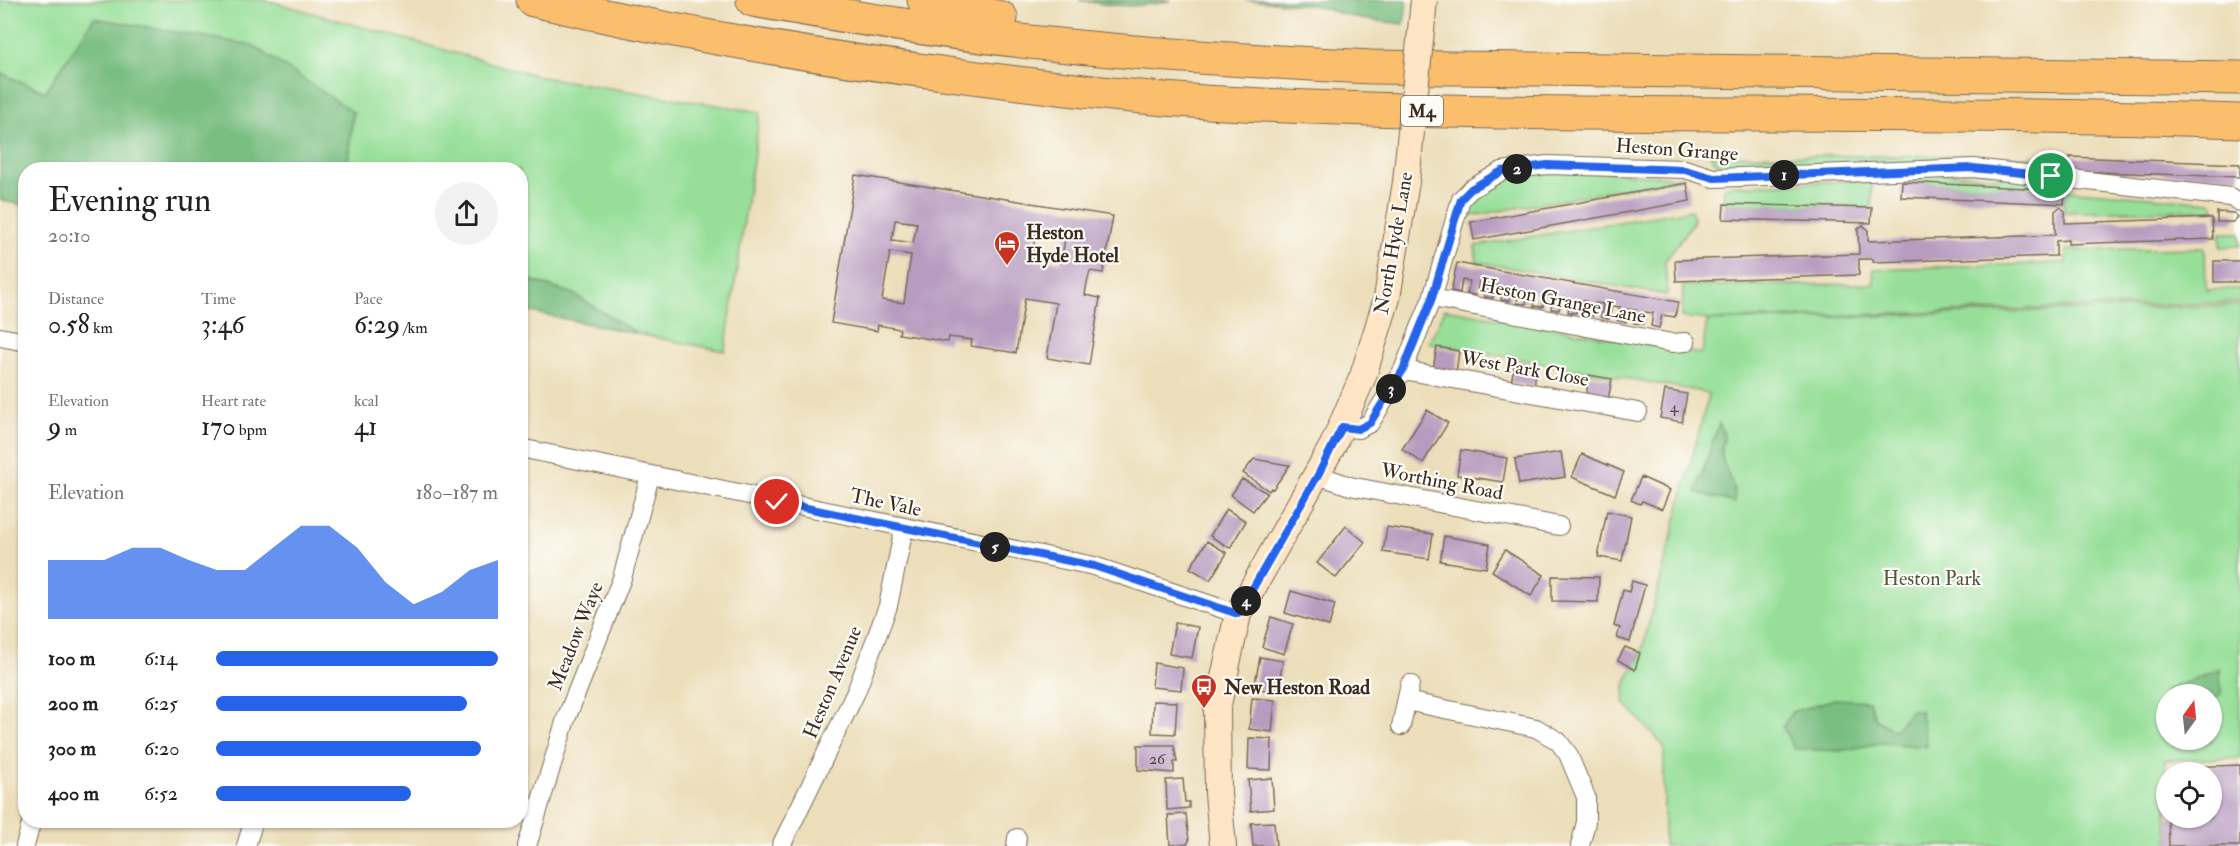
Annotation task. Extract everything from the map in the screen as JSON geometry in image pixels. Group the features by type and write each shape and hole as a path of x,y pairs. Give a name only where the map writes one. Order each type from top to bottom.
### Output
{"highway":[{"name":"M4","path":"533,0 610,18 834,59 1031,85 1217,102 1476,112 2018,115 2240,121"},
{"name":"M4","path":"753,0 878,22 1047,44 1236,60 1372,67 1525,71 2240,78"},
{"path":"924,0 982,15 1236,60"}],"street":[{"name":"North Hyde Lane","path":"1223,846 1218,794 1217,709 1238,614 1318,475 1342,427 1363,376 1387,298 1406,182 1424,0"},
{"name":"Heston Grange","path":"1342,427 1358,429 1370,423 1403,370 1432,298 1461,199 1471,189 1502,171 1547,165 1685,170 1714,178 1973,168 2230,196 2240,202"},
{"name":"Heston Grange Lane","path":"1432,298 1672,343 1686,342"},
{"path":"0,337 18,340"},
{"name":"West Park Close","path":"1403,370 1638,411"},
{"name":"The Vale","path":"528,450 1094,566 1238,614"},
{"name":"Worthing Road","path":"1318,475 1350,486 1559,526"},
{"name":"Meadow Waye","path":"527,846 566,719 622,578 651,476"},
{"name":"Heston Avenue","path":"781,846 856,692 888,606 904,528"},
{"path":"1401,726 1408,693 1536,728 1558,741 1568,754 1586,797 1586,822 1580,846"},
{"path":"25,846 30,828"},
{"path":"246,846 252,828"}],"green space":[{"path":"0,0 266,0 541,77 760,112 725,351 638,334 573,294 528,279 528,162 348,162 353,112 45,92 0,73"},
{"path":"1079,0 1171,0 1148,5 1125,6"},
{"path":"1245,0 1407,0 1404,24 1360,19 1312,5"},
{"path":"94,18 252,45 353,112 348,162 18,162 18,204 0,200 0,73 45,92"},
{"path":"1710,155 2051,157 2051,165 2063,171 1724,172"},
{"path":"1537,172 1606,172 1684,178 1466,217 1476,196 1488,186 1502,179"},
{"path":"1902,172 2043,179 2045,189 1902,182"},
{"path":"1872,180 1872,208 1724,204 1724,189 1728,186"},
{"path":"2065,190 2210,202 2214,205 2214,210 2064,212"},
{"path":"1691,210 1694,221 1665,261 1667,295 1477,262 1475,246"},
{"path":"2221,233 2240,233 2240,246 2221,247"},
{"path":"2205,248 2206,290 2240,289 2240,302 1712,320 1682,317 1683,286 1874,284 1873,269 2066,263 2066,250"},
{"path":"528,279 573,294 638,334 528,311"},
{"name":"Heston Park","path":"2240,305 2240,758 2156,762 2156,828 2167,828 2168,846 1664,846 1664,746 1624,703 1625,688 1627,679 1641,654 1709,393 1429,343 1445,309 1702,354 1707,321"},
{"path":"1719,423 1724,438 1722,456 1734,489 1735,503 1696,492"},
{"path":"2220,669 2221,684 2182,684"},
{"path":"1835,699 1869,701 1876,720 1895,730 1911,710 1920,710 1927,747 1881,743 1840,751 1794,749 1783,727 1792,712"}],"building":[{"path":"2070,157 2240,164 2240,177 2070,171"},
{"name":"Heston Hyde Hotel","path":"855,175 1113,216 1103,273 1090,271 1085,295 1100,298 1089,365 1047,358 1056,303 1025,298 1016,353 971,346 972,340 949,337 948,342 899,334 900,329 878,325 877,331 831,323","holes":["895,220 917,223 913,243 892,240","1036,229 1066,234 1061,262 1032,258","890,252 911,255 904,303 882,300"]},
{"path":"1902,182 2065,190 2064,204 1901,197"},
{"path":"1687,183 1690,201 1474,240 1471,222"},
{"path":"1724,204 1872,208 1871,223 1723,219"},
{"path":"2060,207 2065,211 2065,223 2212,218 2213,239 2068,244 2068,240 2056,241 2056,256 1873,262 1873,259 1859,259 1859,275 1676,281 1675,260 1859,254 1858,229 1863,225 1868,230 1868,241 2055,235 2055,211"},
{"path":"2217,212 2234,213 2238,217 2233,222 2217,222"},
{"path":"2214,261 2240,261 2240,282 2214,282"},
{"path":"1457,263 1678,302 1675,317 1662,315 1659,328 1651,326 1653,313 1645,312 1643,324 1634,323 1636,310 1628,309 1626,322 1617,320 1620,307 1612,306 1609,319 1601,317 1603,304 1595,303 1593,316 1584,314 1586,301 1579,300 1576,313 1568,312 1570,299 1562,297 1559,310 1551,309 1553,296 1545,294 1543,307 1534,306 1536,293 1528,291 1526,304 1517,303 1520,290 1512,288 1510,301 1501,300 1503,287 1495,285 1493,298 1484,297 1486,284 1479,282 1476,295 1467,294 1470,281 1462,280 1460,293 1451,291"},
{"path":"1437,347 1459,351 1456,372 1433,369"},
{"path":"1515,361 1537,365 1534,387 1511,383"},
{"path":"1589,375 1612,379 1608,400 1586,397"},
{"path":"1665,390 1687,394 1682,422 1660,418"},
{"path":"1427,410 1448,423 1423,463 1402,449"},
{"path":"1461,450 1507,458 1503,482 1457,475"},
{"path":"1561,452 1565,477 1519,484 1515,459"},
{"path":"1582,454 1624,472 1615,495 1572,477"},
{"path":"1254,459 1290,465 1273,489 1269,491 1243,473"},
{"path":"1641,477 1670,490 1662,509 1642,501 1640,504 1631,500"},
{"path":"1242,479 1267,493 1253,511 1231,495"},
{"path":"1226,509 1246,521 1230,548 1210,536"},
{"path":"1607,511 1631,516 1622,561 1598,557"},
{"path":"1346,526 1365,542 1336,578 1317,563"},
{"path":"1387,527 1433,534 1429,559 1383,552"},
{"path":"1444,536 1490,544 1486,568 1440,561"},
{"path":"1207,541 1227,553 1210,580 1190,568"},
{"path":"1505,550 1544,575 1531,596 1492,571"},
{"path":"1552,576 1599,577 1598,602 1552,601"},
{"path":"1632,581 1645,585 1630,642 1617,638 1620,628 1614,626 1623,590 1629,592"},
{"path":"1291,591 1335,604 1329,626 1285,613"},
{"path":"1271,617 1293,624 1284,654 1262,647"},
{"path":"1175,623 1198,627 1192,658 1169,654"},
{"path":"1625,647 1640,653 1635,670 1618,660"},
{"path":"1260,657 1283,661 1277,692 1254,688"},
{"path":"1154,663 1183,668 1181,690 1152,687"},
{"path":"1252,698 1275,700 1272,732 1249,729"},
{"path":"1153,701 1177,702 1175,734 1152,733"},
{"path":"1249,738 1272,739 1271,770 1248,769"},
{"path":"1138,745 1174,745 1177,762 1174,762 1174,773 1138,770"},
{"path":"2240,765 2240,846 2169,846 2168,828 2222,828 2222,766"},
{"path":"1272,778 1274,809 1251,811 1248,780"},
{"path":"1183,779 1185,802 1189,802 1189,808 1167,810 1166,780"},
{"path":"1186,814 1189,841 1187,844 1170,845 1168,815"},
{"path":"1274,822 1276,846 1253,846 1251,823"}],"place":[{"name":"Heston Hyde Hotel","path":"1007,267"},
{"name":"New Heston Road","path":"1204,710"}],"route":[{"path":"777,502 1094,566 1238,614 1318,475 1342,427 1358,429 1370,423 1403,370 1432,298 1461,199 1471,189 1502,171 1547,165 1685,170 1714,178 1888,169 1973,168 2051,176"}]}
